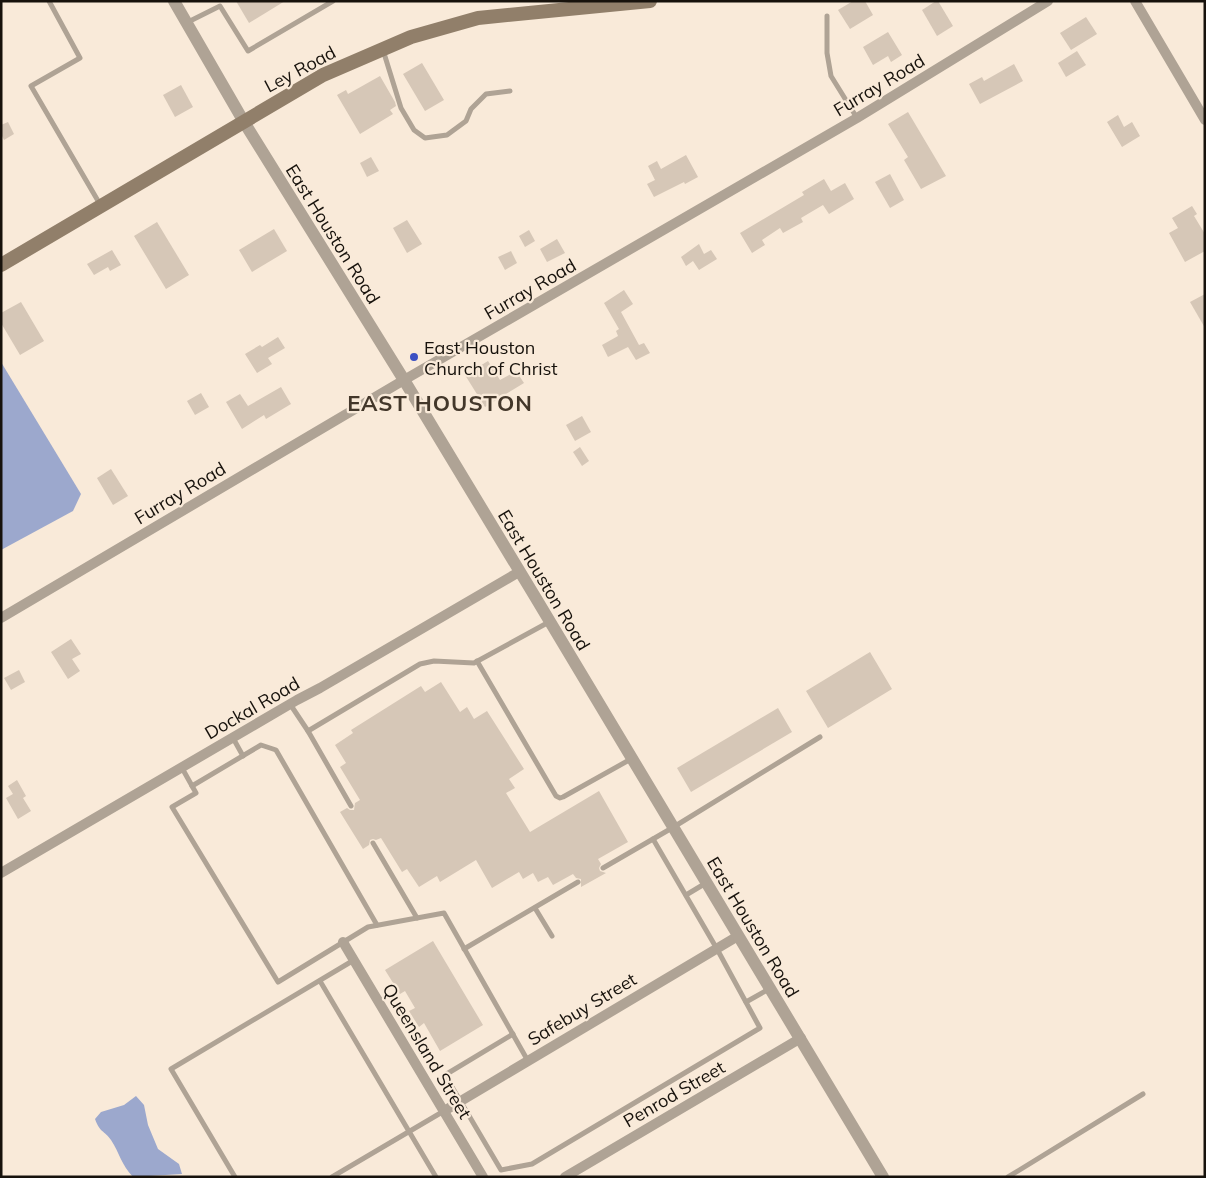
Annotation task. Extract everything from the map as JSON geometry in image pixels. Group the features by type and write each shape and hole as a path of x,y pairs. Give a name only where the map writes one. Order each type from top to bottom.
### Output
{"main road":[{"name":"Ley Road","path":"1,265 323,75 411,37 478,18 650,1"}],"street":[{"name":"East Houston Road","path":"174,1 244,122 404,380 883,1177"},
{"name":"Furray Road","path":"1,618 404,380 857,118 1048,1"},
{"path":"1135,1 1205,120"},
{"name":"Dockal Road","path":"1,873 519,572"},
{"name":"Safebuy Street","path":"444,1112 738,936"},
{"name":"Queensland Street","path":"344,942 483,1177"},
{"name":"Penrod Street","path":"565,1177 800,1038"}],"lane":[{"path":"49,1 80,58 31,86 101,206"},
{"path":"187,23 219,4 248,51 333,1"},
{"path":"827,16 827,53 831,76 857,118"},
{"path":"383,49 401,108 414,130 425,138 448,135 466,121 471,109 486,94 510,91"},
{"path":"308,731 420,664 434,661 477,662 550,622"},
{"path":"477,662 556,796 563,797 631,759"},
{"path":"290,704 308,731 351,806"},
{"path":"603,868 820,737"},
{"path":"233,738 243,756"},
{"path":"192,786 261,745 276,750 377,925"},
{"path":"182,768 196,793 172,807 278,982 368,927 444,913 528,1060"},
{"path":"513,1034 445,1075 501,1170 532,1164 760,1028 717,948 653,839"},
{"path":"373,843 416,918"},
{"path":"464,949 578,882"},
{"path":"686,894 706,883"},
{"path":"535,908 552,936"},
{"path":"234,1177 171,1069 354,960"},
{"path":"320,981 436,1177"},
{"path":"746,1002 770,988"},
{"path":"1008,1177 1143,1094"},
{"path":"332,1177 444,1112"}],"water":[{"path":"1,362 81,494 73,511 1,550"},
{"path":"136,1096 144,1105 148,1125 158,1149 179,1164 182,1174 133,1177 111,1140 99,1127 95,1119 101,1112 124,1105"}],"building":[{"path":"236,1 285,1 249,23"},
{"path":"853,1 865,1 873,15 850,29 838,10"},
{"path":"938,1 953,26 937,36 922,10"},
{"path":"1086,17 1097,34 1071,50 1060,33"},
{"path":"888,32 902,55 891,62 888,56 873,65 863,47"},
{"path":"1077,51 1086,65 1066,77 1058,63"},
{"path":"422,63 444,100 425,111 403,74"},
{"path":"1014,64 1023,81 980,104 969,84 982,77 984,81"},
{"path":"380,76 396,106 390,110 393,114 360,134 337,95 346,90 348,94"},
{"path":"181,85 193,107 175,117 163,95"},
{"path":"908,112 946,176 921,189 904,160 908,157 888,124"},
{"path":"1118,115 1124,127 1132,122 1140,136 1122,147 1107,122"},
{"path":"8,122 14,134 4,140 1,134 1,125"},
{"path":"686,155 698,177 654,197 647,184 655,180 648,166 657,161 661,169"},
{"path":"371,157 379,171 367,177 360,163"},
{"path":"890,174 904,200 890,208 875,182"},
{"path":"824,179 831,191 845,183 854,199 829,214 823,205 801,218 803,222 783,233 780,228 762,240 765,245 752,253 740,233 804,195 802,192"},
{"path":"1192,206 1197,214 1194,216 1205,234 1205,251 1185,262 1169,233 1178,228 1172,218"},
{"path":"407,220 422,244 407,253 393,228"},
{"path":"157,222 189,275 166,289 134,236"},
{"path":"274,229 287,251 252,272 239,250"},
{"path":"529,230 535,241 525,247 519,236"},
{"path":"557,239 565,253 547,262 540,249"},
{"path":"699,244 704,254 711,250 717,259 699,270 693,261 686,266 681,257"},
{"path":"112,250 121,265 110,271 108,267 94,275 87,264"},
{"path":"511,251 517,263 505,270 498,257"},
{"path":"624,290 633,304 621,312 639,345 644,343 650,353 636,360 628,347 608,357 602,345 618,336 616,331 619,329 604,303"},
{"path":"1205,294 1205,328 1190,302"},
{"path":"21,302 44,341 20,355 1,323 1,313"},
{"path":"278,337 285,348 268,358 272,364 257,373 245,354 260,345 262,347"},
{"path":"488,361 500,380 516,371 524,383 485,407 465,375"},
{"path":"281,387 291,404 266,419 264,415 242,429 226,402 240,394 248,406"},
{"path":"201,393 209,407 195,415 187,401"},
{"path":"582,416 591,432 575,441 566,425"},
{"path":"580,447 589,461 582,466 573,452"},
{"path":"111,469 128,496 113,505 97,478"},
{"path":"71,639 81,654 72,659 80,671 68,679 51,652"},
{"path":"870,652 892,689 828,728 806,691"},
{"path":"19,670 25,682 11,690 4,678"},
{"path":"441,682 460,712 467,707 474,719 487,711 524,769 509,779 515,788 506,793 530,832 599,791 628,842 598,859 601,864 600,871 606,873 581,887 581,879 576,878 573,874 553,885 548,877 538,882 533,873 523,879 519,872 492,888 476,860 440,882 437,876 419,887 407,869 402,872 381,838 370,840 369,845 363,849 340,812 347,808 354,810 355,803 360,800 340,767 346,763 335,745 353,733 351,730 421,686 425,692"},
{"path":"778,708 792,732 691,792 677,768"},
{"path":"17,780 26,796 23,798 31,811 18,819 6,798 13,794 8,786"},
{"path":"433,941 483,1025 440,1051 424,1023 419,1027 409,1011 415,1008 405,991 400,994 385,970"}],"place":[{"name":"East Houston Church of Christ","path":"414,357"}],"district":[{"name":"EAST HOUSTON","path":"440,403"}]}
